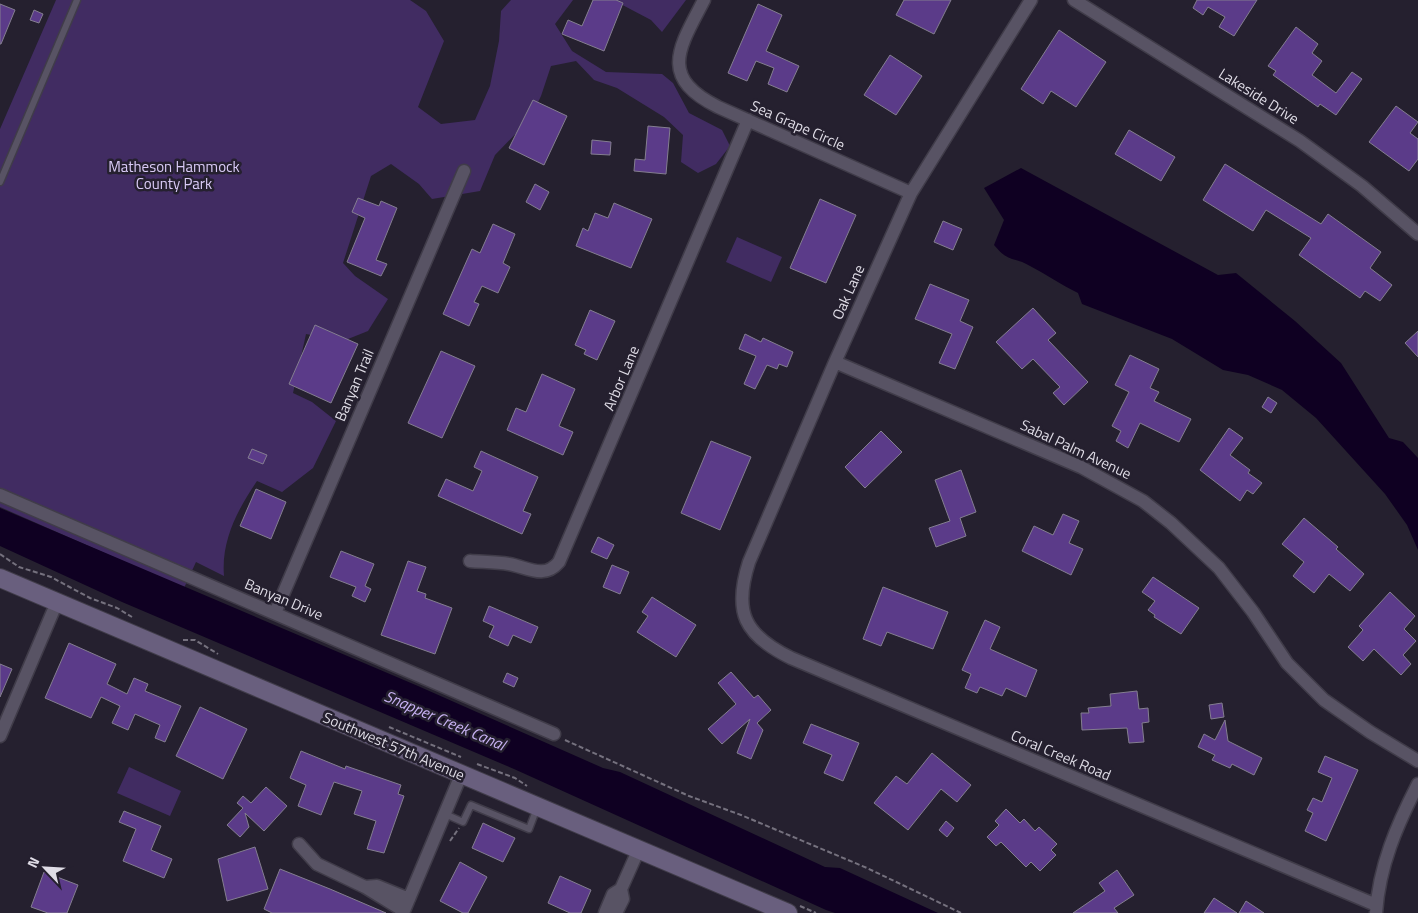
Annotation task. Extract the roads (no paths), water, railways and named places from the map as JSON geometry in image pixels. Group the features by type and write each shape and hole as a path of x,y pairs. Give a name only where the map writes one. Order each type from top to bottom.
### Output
{"main road":[{"name":"Southwest 57th Avenue","path":"0,578 638,851 788,913"}],"street":[{"name":"Sea Grape Circle","path":"704,0 682,45 679,62 681,75 689,88 701,98 911,193"},
{"name":"Oak Lane","path":"744,617 741,599 749,562 835,362 911,193 1031,0"},
{"name":"Lakeside Drive","path":"1074,0 1313,150 1367,190 1418,234"},
{"name":"Arbor Lane","path":"470,561 507,564 540,572 550,569 559,562 748,120"},
{"name":"Banyan Trail","path":"275,613 464,171"},
{"name":"Sabal Palm Avenue","path":"835,362 1081,466 1143,501 1171,523 1224,574 1253,612 1287,663 1324,700 1370,732 1418,761"},
{"name":"Banyan Drive","path":"0,495 554,734"},
{"path":"0,736 57,602"},
{"name":"Coral Creek Road","path":"744,617 760,638 791,658 1376,909"},
{"path":"299,844 317,864 405,908 461,775"},
{"path":"1376,909 1380,882 1392,840 1418,784"},
{"path":"605,913 614,894 621,889 638,851"},
{"path":"616,913 623,899 621,889"}],"lane":[{"path":"0,182 77,0"},
{"path":"445,814 463,822 471,805 529,829 537,808"}],"water":[{"path":"1021,168 1218,275 1236,273 1295,321 1341,363 1389,438 1403,442 1418,458 1418,550 1407,525 1385,494 1316,418 1282,390 1248,375 1223,370 1172,339 1082,304 1078,293 1030,266 1007,257 999,251 994,245 1004,220 984,188"},
{"name":"Snapper Creek Canal","path":"0,508 418,686 603,768 620,772 825,867 840,868 938,913 835,913 826,910 514,769 122,602 0,546"}],"park label":[{"name":"Matheson Hammock County Park","path":"174,174"}]}
